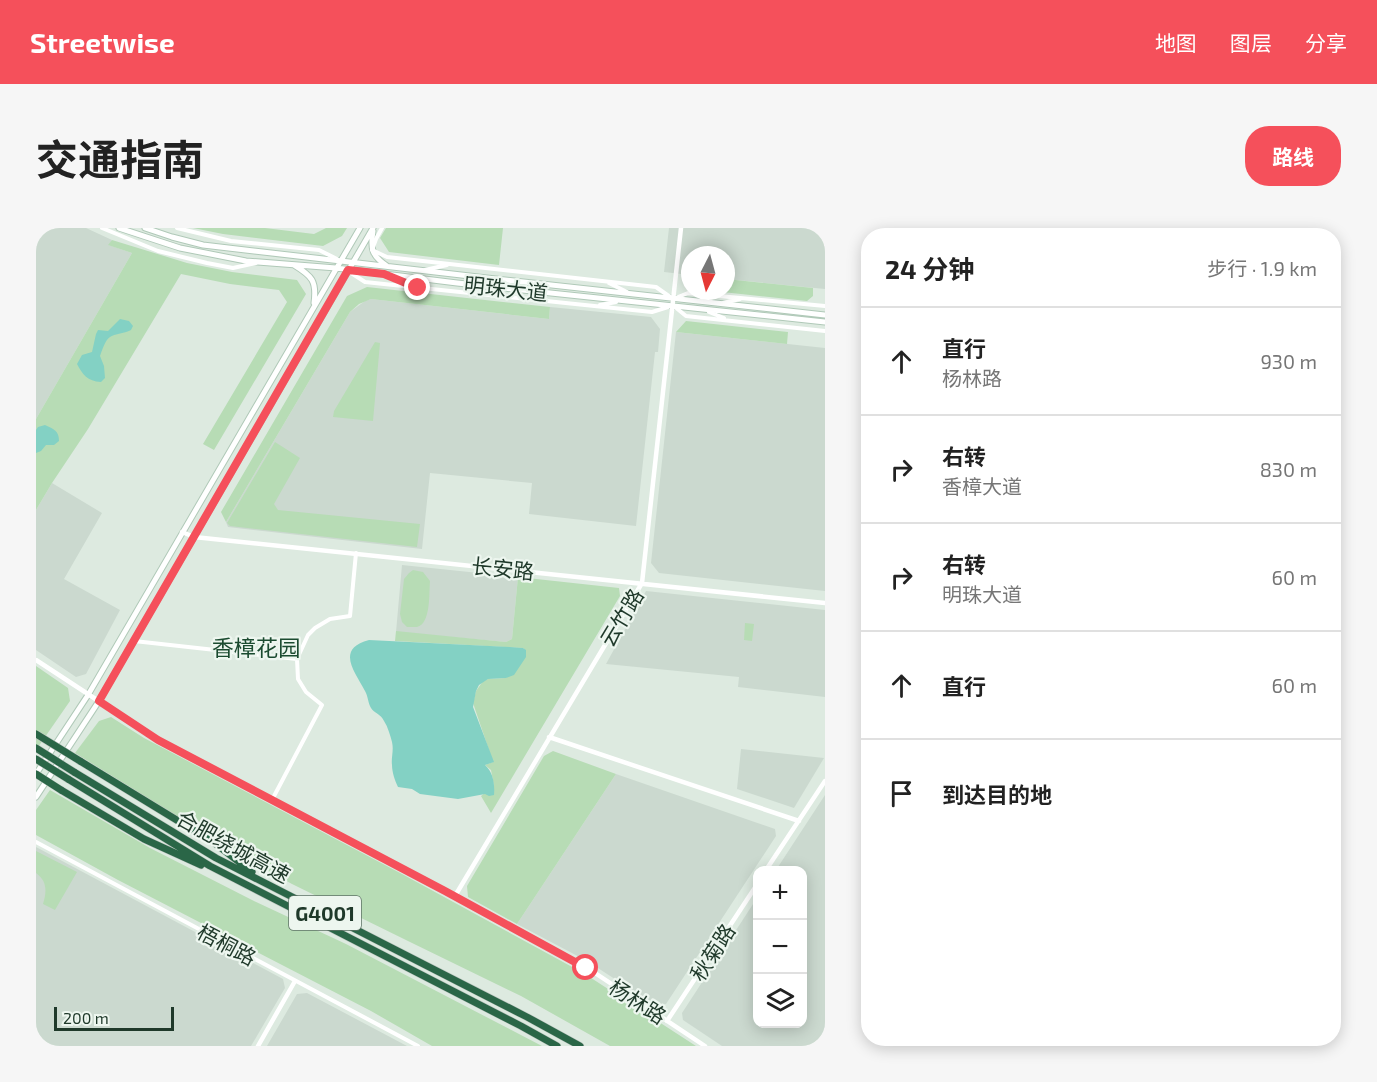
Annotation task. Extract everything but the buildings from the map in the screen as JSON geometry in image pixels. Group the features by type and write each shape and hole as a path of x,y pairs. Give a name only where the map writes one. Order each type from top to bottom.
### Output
{"highway":[{"path":"36,734 216,844 265,883"},
{"name":"合肥绕城高速","path":"36,748 216,858 580,1046"},
{"name":"合肥绕城高速","path":"36,759 210,866 557,1046"},
{"path":"36,774 144,839 259,892"}],"main road":[{"name":"明珠大道","path":"119,228 180,248 246,261 336,268 622,300 719,304 825,315"},
{"name":"明珠大道","path":"145,228 203,245 633,294 703,309 825,322"},
{"path":"36,774 88,695 360,228"},
{"path":"373,228 372,250 377,259 388,267"},
{"path":"36,797 99,701 373,228"},
{"path":"292,264 308,274 314,284 314,305"}],"street":[{"path":"177,228 231,241 319,250 340,261"},
{"path":"382,228 372,250 387,257 656,286 686,316 825,331"},
{"name":"云竹路","path":"455,896 642,583 681,228"},
{"path":"103,229 158,251 207,263 233,268 263,262"},
{"path":"421,271 451,264"},
{"path":"348,270 365,282 652,312 688,292 825,306"},
{"path":"384,274 418,288"},
{"path":"604,281 633,294"},
{"path":"456,292 468,284"},
{"path":"719,304 743,298"},
{"path":"596,306 622,300"},
{"path":"703,309 731,321"},
{"name":"长安路","path":"182,532 194,537 825,603"},
{"path":"272,800 322,705 306,692 298,679 297,659 308,634 315,628 330,619 350,616 356,554"},
{"path":"134,641 297,659"},
{"name":"杨林路","path":"36,660 158,740 455,896 586,968 705,1046"},
{"path":"549,737 799,821"},
{"path":"769,866 825,781"},
{"name":"梧桐路","path":"36,842 418,1046"},
{"name":"秋菊路","path":"667,1021 753,892"},
{"path":"258,1046 296,981"}],"shaded area":[{"path":"36,228 86,228 112,240 109,245 132,253 36,419"},
{"path":"669,228 825,228 825,289 735,280 735,246 681,246 681,274 664,272"},
{"path":"371,299 549,319 550,307 651,317 660,329 658,352 655,352 636,526 529,514 532,483 430,473 422,549 228,527 226,522 350,312"},
{"path":"676,332 825,348 825,591 659,573 651,563"},
{"path":"52,483 102,513 64,579 120,610 86,674 76,677 36,650 36,510"},
{"path":"402,565 518,577 512,639 506,642 396,632"},
{"path":"646,591 825,610 825,697 738,687 739,677 606,664"},
{"path":"741,749 824,758 794,808 737,789"},
{"path":"616,774 775,829 776,836 756,866 753,866 753,871 666,1004 655,1005 587,961 517,924"},
{"path":"825,795 825,1046 722,1046 683,1020 682,1013 753,904 753,1028 807,1028 807,866 779,866"},
{"path":"36,847 283,979 285,988 251,1046 43,1046 36,1042"},
{"path":"307,993 407,1046 267,1046 297,994"}],"green space":[{"path":"193,228 265,228 314,234 326,228 347,228 342,236 323,246 223,234"},
{"path":"386,228 503,228 499,265 389,252 380,238"},
{"path":"112,240 187,263 232,272 297,280 306,294 214,450 203,444 287,302 279,290 230,284 181,274 88,429 36,510 36,419 132,253 108,245"},
{"path":"735,280 813,288 813,296 807,301 735,293"},
{"path":"367,287 550,307 549,319 371,299 359,304 350,312 226,522 221,512 347,296"},
{"path":"686,321 788,332 787,344 676,332"},
{"path":"375,342 380,343 373,421 333,417 334,411"},
{"path":"275,442 300,458 274,504 278,510 420,524 417,547 230,526 227,523"},
{"path":"413,570 423,572 430,581 428,607 422,625 407,627 402,622 400,614 404,579"},
{"path":"518,577 619,588 620,596 491,813 481,796 494,786 491,770 485,765 493,762 473,703 476,691 483,681 506,678 525,650 523,648 395,641 396,631 506,642 512,639"},
{"path":"745,623 754,624 752,641 744,640"},
{"path":"36,666 68,688 70,701 36,750"},
{"path":"111,717 144,738 402,874 585,974 696,1046 610,1046 521,996 292,884 241,856 75,753 99,721"},
{"path":"553,751 616,774 517,924 468,897 467,886 544,756"},
{"path":"50,790 150,848 254,901 346,944 542,1046 432,1046 371,1011 36,835 36,810"},
{"path":"36,851 77,872 55,910 43,904 45,887 42,879 36,873"}],"water":[{"path":"120,319 129,321 133,326 131,330 108,338 100,356 105,378 101,382 89,379 77,364 82,355 92,352 98,330 108,331"},
{"path":"45,425 55,431 59,441 54,445 46,445 36,453 36,430"},
{"path":"369,640 510,647 526,650 526,657 514,675 488,679 479,685 476,691 473,707 494,762 485,765 493,778 494,795 485,794 458,799 420,794 412,789 398,787 393,771 393,745 388,728 383,719 371,708 350,662 353,649"}],"district":[{"name":"香樟花园","path":"256,647"}],"route":[{"path":"418,288 384,274 348,270 99,701 158,740 586,968"}]}
